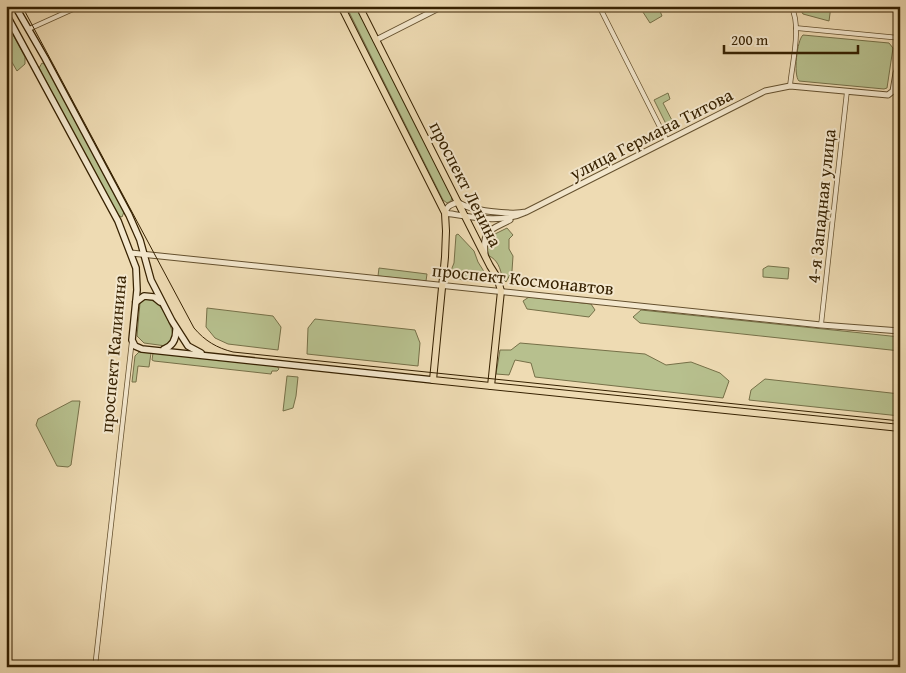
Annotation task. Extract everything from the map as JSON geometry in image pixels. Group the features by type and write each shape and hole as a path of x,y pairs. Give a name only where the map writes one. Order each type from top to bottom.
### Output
{"main road":[{"name":"проспект Калинина","path":"15,6 31,28 129,215 140,240 148,273 164,305"},
{"name":"проспект Ленина","path":"341,6 445,213 443,285 434,380"},
{"name":"проспект Ленина","path":"359,6 497,277 501,291 491,386"},
{"name":"проспект Калинина","path":"6,14 118,221 131,253 137,278 132,340"},
{"path":"18,35 31,28"},
{"path":"118,221 129,215"},
{"path":"135,303 140,298 148,296 158,300 164,305 176,329 188,346 196,351 215,357"},
{"path":"159,350 170,347 174,341 176,329"},
{"path":"132,340 139,348 215,357 900,428"}],"street":[{"path":"31,28 80,6"},
{"path":"376,40 444,6"},
{"path":"599,6 667,141"},
{"path":"790,86 796,28 795,16 791,6"},
{"path":"796,28 900,38"},
{"name":"улица Германа Титова","path":"486,257 484,240 486,234 765,91 790,86 892,94 898,73 900,44"},
{"name":"4-я Западная улица","path":"821,325 847,91"},
{"path":"516,217 504,219 445,213 449,205 458,202 462,205 476,208 515,214 526,212"},
{"name":"проспект Космонавтов","path":"131,253 821,325 900,331"},
{"name":"проспект Калинина","path":"95,667 132,340"}],"green space":[{"path":"346,6 356,6 452,197 451,201 447,203 443,200"},
{"path":"639,6 658,6 662,16 650,23"},
{"path":"798,6 831,6 829,21 803,14"},
{"path":"6,22 25,57 25,64 17,71 9,57 11,55 6,46"},
{"path":"803,35 889,43 893,48 887,88 799,81 796,72 796,58"},
{"path":"42,63 46,65 124,212 122,217 117,215 39,68"},
{"path":"668,93 670,99 663,103 677,130 669,130 654,100"},
{"path":"507,228 513,235 509,239 509,249 513,256 512,271 506,282 502,278 498,265 489,256 487,249 491,236"},
{"path":"458,234 474,251 478,262 488,278 487,282 461,280 450,273 454,263 456,235"},
{"path":"768,266 789,268 788,279 763,277 763,269"},
{"path":"379,268 427,274 426,281 378,276"},
{"path":"529,297 591,304 595,310 589,317 527,309 523,301"},
{"path":"145,299 157,303 168,319 173,338 166,346 144,343 137,336 140,303"},
{"path":"207,308 273,316 281,327 278,350 228,344 215,338 206,327"},
{"path":"641,310 900,337 900,351 640,323 633,317"},
{"path":"315,319 415,330 420,343 418,366 307,354 308,328"},
{"path":"520,343 645,354 666,365 691,362 720,373 729,381 723,398 535,377 531,363 515,360 509,375 496,374 500,350 511,350"},
{"path":"139,352 151,353 149,367 138,366 136,382 132,382 135,356"},
{"path":"153,353 277,366 279,369 272,371 271,374 154,361 152,360"},
{"path":"287,376 298,377 296,396 293,408 283,411"},
{"path":"765,379 900,394 900,416 749,400 751,390"},
{"path":"72,401 80,401 71,465 68,467 57,466 36,425 38,419"}],"tram line":[{"path":"22,6 194,328 202,337 217,346 233,352 900,421"}]}
